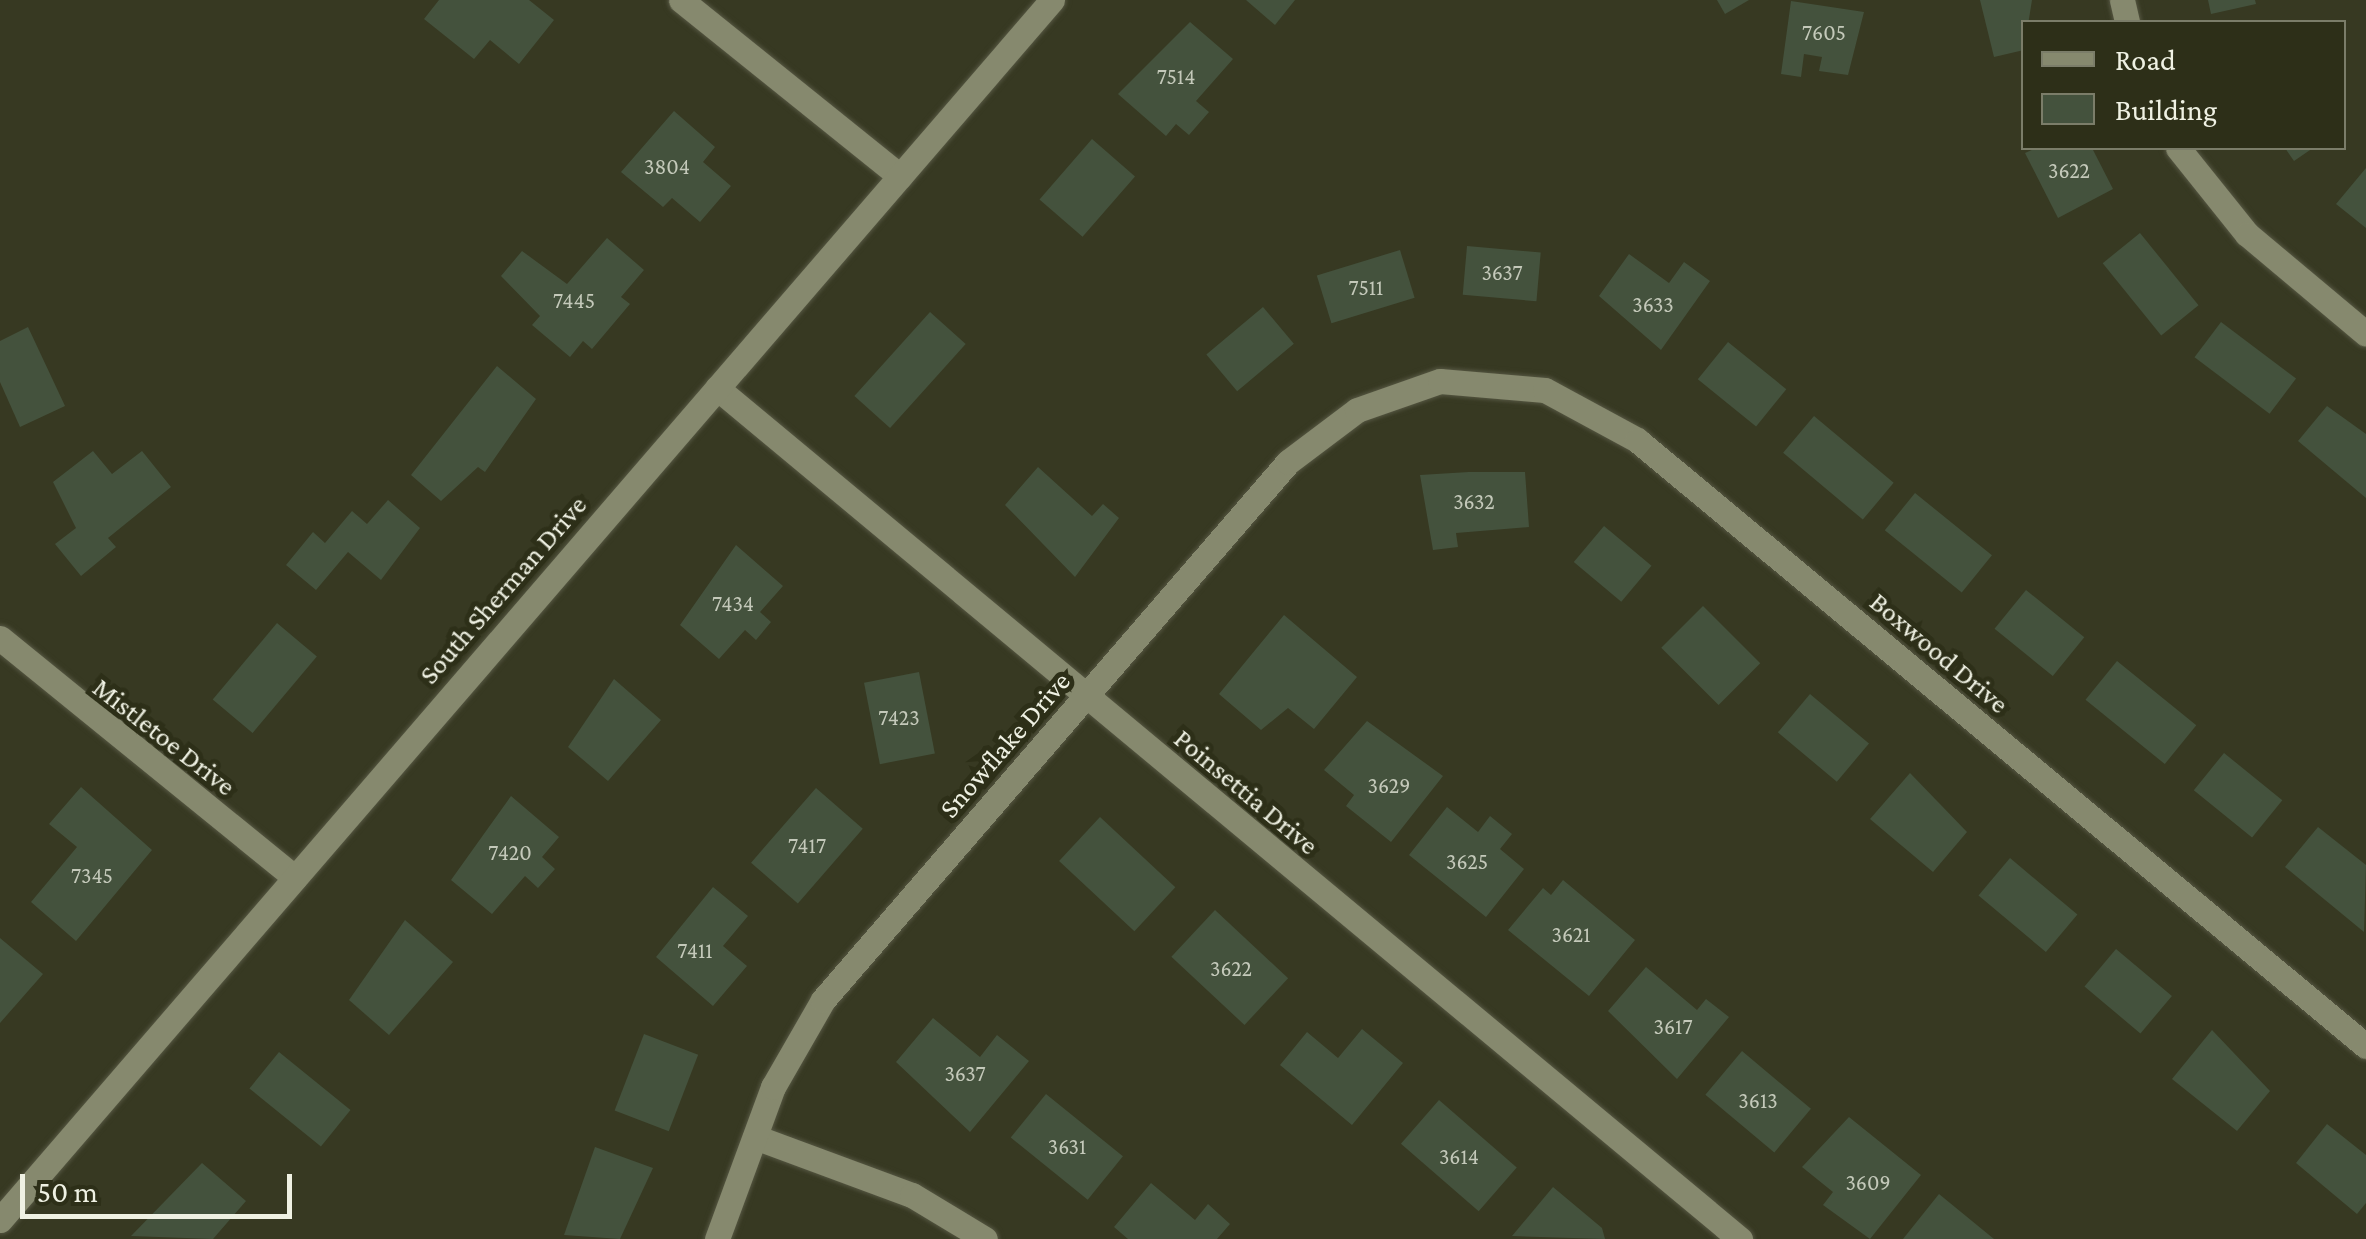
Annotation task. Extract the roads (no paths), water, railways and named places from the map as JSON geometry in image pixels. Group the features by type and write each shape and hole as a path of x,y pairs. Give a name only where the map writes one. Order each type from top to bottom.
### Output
{"street":[{"path":"681,0 900,176"},
{"name":"South Sherman Drive","path":"0,1220 1052,0"},
{"path":"2180,150 2247,234 2366,334"},
{"name":"Snowflake Drive","path":"717,1239 755,1137 823,1000 1300,450 1357,410 1440,382"},
{"name":"Boxwood Drive","path":"1440,382 1544,390 1637,440 2366,1046"},
{"name":"Poinsettia Drive","path":"716,388 1740,1239"},
{"name":"Mistletoe Drive","path":"0,638 294,878"},
{"path":"755,1137 912,1196 985,1239"}]}
